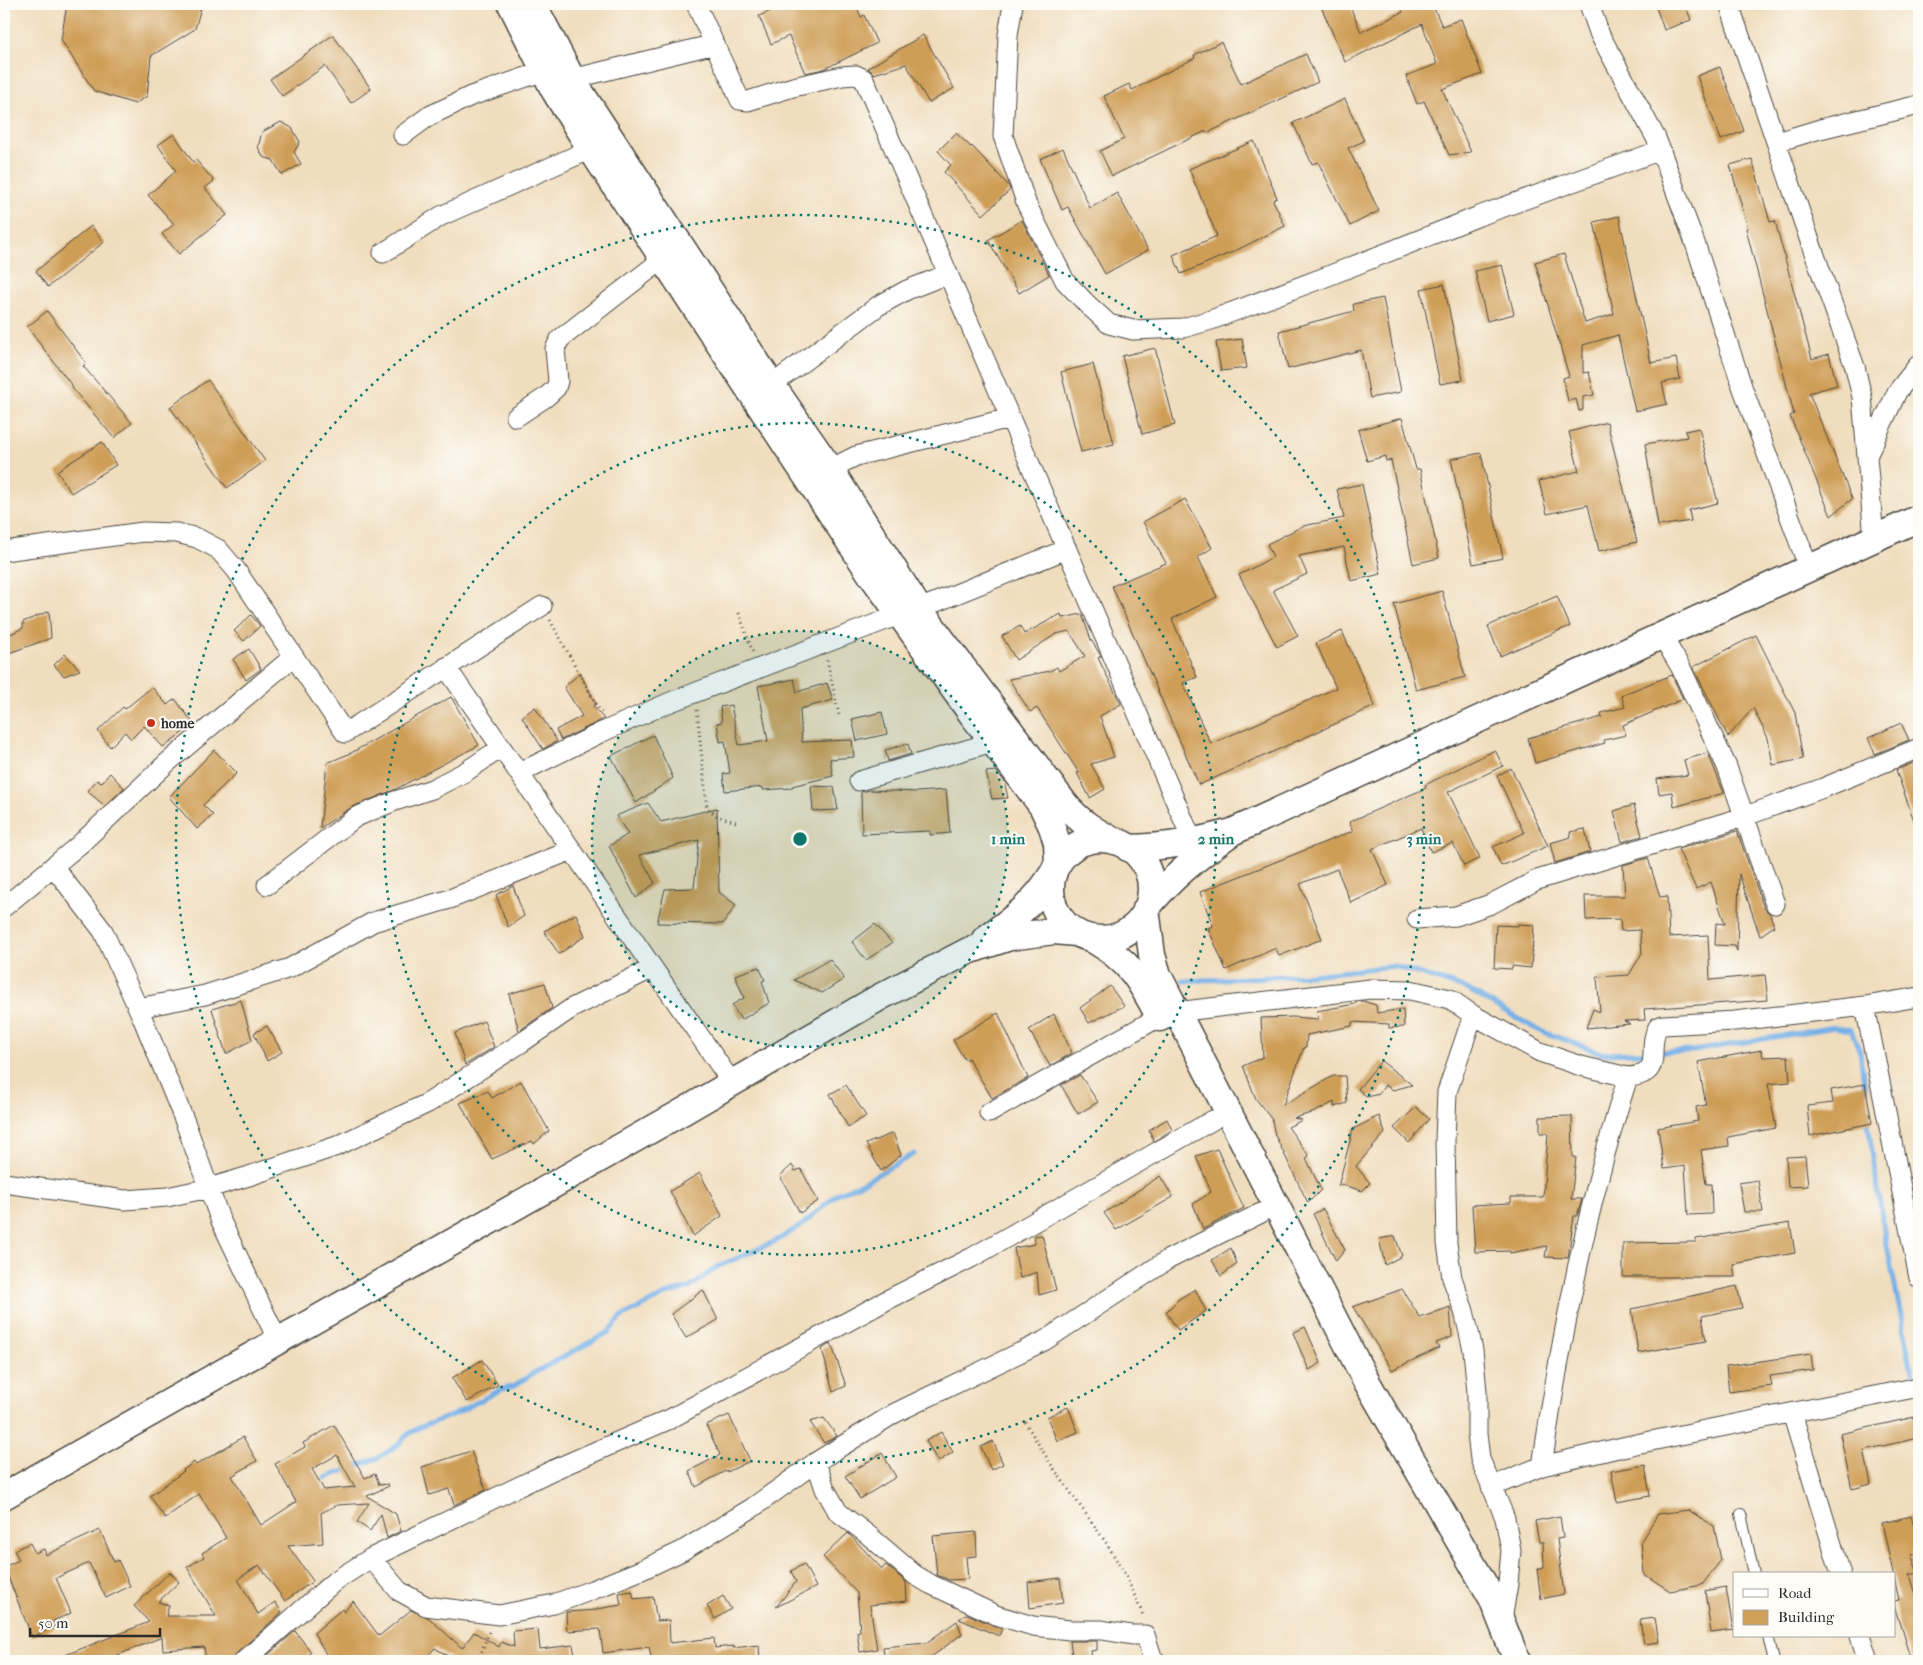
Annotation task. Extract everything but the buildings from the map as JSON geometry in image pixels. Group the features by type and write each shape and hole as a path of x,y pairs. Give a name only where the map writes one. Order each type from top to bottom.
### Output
{"main road":[{"path":"511,4 544,71 591,149 872,576 909,612 1079,820 1091,829 1137,854 1147,869 1151,886 1149,903 1146,910 1148,936 1156,968 1167,996 1168,1014 1213,1120 1336,1357 1477,1605 1500,1661"},
{"path":"533,4 572,79 769,381 830,469 909,612 993,742 1045,813 1058,843 1050,890 1054,907 1063,922 1084,936 1112,950 1168,1014 1364,1377 1492,1598 1517,1661"},
{"path":"968,951 1030,904 1043,890 1060,858 1074,846 1090,840 1107,839 1121,844 1170,846 1232,832 1919,518"},
{"path":"4,1496 880,997 968,951 1010,937 1026,934 1054,931 1110,939 1126,933 1139,921 1161,890 1177,874 1232,832"}],"street":[{"path":"696,4 740,100 748,101 793,87 842,76 856,75 864,79 1193,842"},
{"path":"1013,4 1008,35 1002,136 1027,205 1066,281 1109,324 1134,330 1183,328 1211,320 1479,216 1661,150"},
{"path":"1589,4 1600,35 1661,150 1695,243 1743,389 1809,569"},
{"path":"1729,4 1855,367 1862,397 1874,538"},
{"path":"572,79 715,44"},
{"path":"403,135 429,116 471,96 544,71"},
{"path":"1777,142 1820,129 1919,105"},
{"path":"384,253 441,216 591,149"},
{"path":"516,417 556,388 558,381 555,349 560,339 663,259"},
{"path":"769,381 781,378 878,306 907,290 948,274"},
{"path":"1868,456 1897,392 1919,364"},
{"path":"830,469 856,456 1010,418"},
{"path":"4,551 143,532 177,533 197,538 218,549 236,570 345,733 542,606"},
{"path":"519,773 610,729 695,692 909,612 1067,549"},
{"path":"1662,636 1681,668 1727,767 1775,904"},
{"path":"4,907 79,844 168,762 294,657"},
{"path":"446,667 732,1083"},
{"path":"859,781 993,742"},
{"path":"267,885 356,818 395,801 432,789 465,772 502,748"},
{"path":"1417,919 1456,916 1491,904 1537,880 1743,817 1823,788 1919,748"},
{"path":"138,1008 205,995 290,968 373,922 450,898 572,850"},
{"path":"53,866 103,931 138,1008 185,1122 220,1220 278,1341"},
{"path":"4,1183 125,1200 168,1197 209,1188 337,1146 428,1103 572,1008 653,968"},
{"path":"989,1113 1168,1014 1370,989 1410,990 1450,999 1473,1016 1540,1052 1580,1066 1628,1077 1640,1076 1648,1071 1653,1063 1654,1034 1658,1027 1735,1021 1865,1006 1919,997"},
{"path":"1865,1006 1919,1278"},
{"path":"1473,1016 1447,1092 1445,1140 1447,1243 1452,1278 1464,1311 1473,1350 1480,1459 1505,1518 1511,1550 1502,1620"},
{"path":"1542,1466 1564,1326 1581,1245 1612,1126 1628,1077"},
{"path":"244,1661 335,1581 371,1558 536,1478 670,1419 887,1300 971,1258 1213,1120"},
{"path":"371,1558 400,1591 426,1606 495,1614 554,1604 644,1569 682,1551 752,1508 816,1462 895,1413 1044,1341 1169,1259 1261,1212"},
{"path":"1492,1487 1542,1466 1631,1445 1919,1387"},
{"path":"1792,1414 1840,1572"},
{"path":"816,1462 825,1488 838,1512 915,1575 930,1584 996,1616 1033,1626 1070,1630 1102,1630 1132,1636 1144,1635 1153,1660 1156,1661"},
{"path":"1861,1638 1868,1661"}],"lane":[{"path":"1741,1514 1754,1572"},
{"path":"1768,1638 1774,1661"}],"path":[{"path":"542,606 610,729"},
{"path":"739,613 758,668"},
{"path":"824,644 839,715"},
{"path":"695,692 707,808 717,816 739,823"},
{"path":"1025,1422 1050,1463 1107,1544 1126,1576 1144,1618 1144,1635"},
{"path":"478,1661 495,1614"}],"waterway":[{"path":"1183,981 1310,975 1395,966 1467,989 1538,1030 1604,1054 1693,1051 1834,1027 1851,1030 1860,1052 1865,1090"},
{"path":"1867,1118 1883,1225 1912,1372 1916,1383"},
{"path":"325,1478 378,1458 420,1427 453,1415 500,1390 514,1386 532,1374 609,1332 621,1317 669,1293 689,1288 717,1267 776,1241 802,1225 837,1194 862,1183 914,1154"}],"place":[{"name":"home","path":"151,723"}]}
